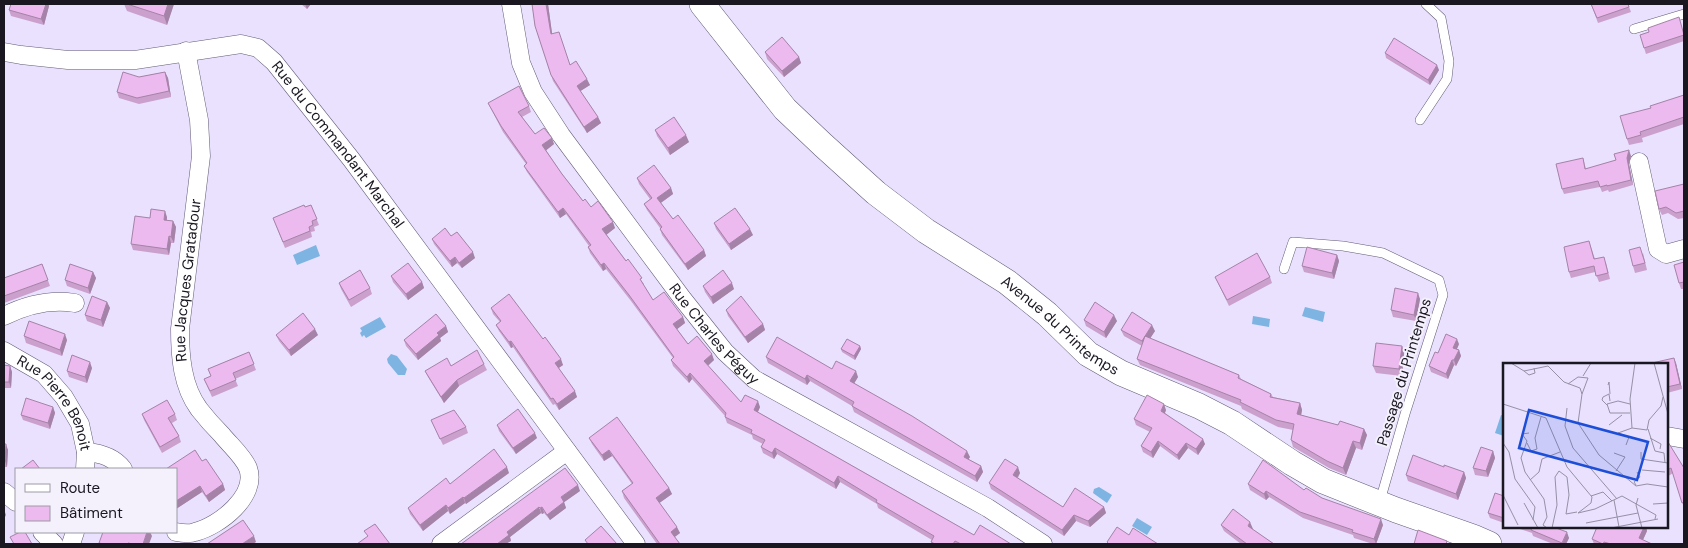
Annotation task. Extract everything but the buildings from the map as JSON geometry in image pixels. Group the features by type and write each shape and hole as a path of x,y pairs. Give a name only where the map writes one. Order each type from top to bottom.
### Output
{"street":[{"name":"Rue Charles Péguy","path":"511,4 521,63 532,92 561,135 682,298 725,352 754,379 988,508 1043,544"},
{"name":"Avenue du Printemps","path":"702,4 785,109 823,146 876,193 926,230 1007,282 1048,314 1088,354 1120,373 1199,406 1224,419 1323,481 1379,504 1489,544"},
{"name":"Rue du Commandant Marchal","path":"4,52 68,60 134,60 241,44 258,48 274,62 351,159 636,544"},
{"name":"Rue Jacques Gratadour","path":"178,532 195,532 219,520 244,499 250,482 248,468 236,451 198,408 186,382 180,356 180,329 201,156 199,120 186,52"},
{"path":"1638,162 1658,249 1666,254 1684,249"},
{"path":"4,316 45,302 60,300 75,303"},
{"name":"Rue Pierre Benoit","path":"4,351 44,374 64,397 80,424 86,461"},
{"path":"1668,436 1684,439"},
{"path":"441,544 567,451"},
{"path":"86,461 104,455 118,463 121,468"},
{"path":"4,492 15,501"},
{"path":"43,533 54,544"}],"lane":[{"path":"1420,120 1447,79 1449,62 1441,18 1426,4"},
{"path":"1634,29 1684,14"},
{"name":"Passage du Printemps","path":"1284,269 1294,242 1313,243 1384,253 1439,280 1443,295 1379,504"}],"water":[{"path":"316,245 320,256 297,265 293,255"},
{"path":"1305,307 1325,312 1323,322 1302,316"},
{"path":"1253,316 1270,319 1269,327 1252,324"},
{"path":"380,317 386,327 366,338 364,335 362,337 360,328"},
{"path":"391,354 397,356 407,369 405,375 398,375 388,363 387,359"},
{"path":"1501,415 1503,416 1503,436 1495,433"},
{"path":"1099,487 1112,495 1107,503 1093,493 1094,489"},
{"path":"1137,518 1152,527 1147,535 1132,526"}]}
